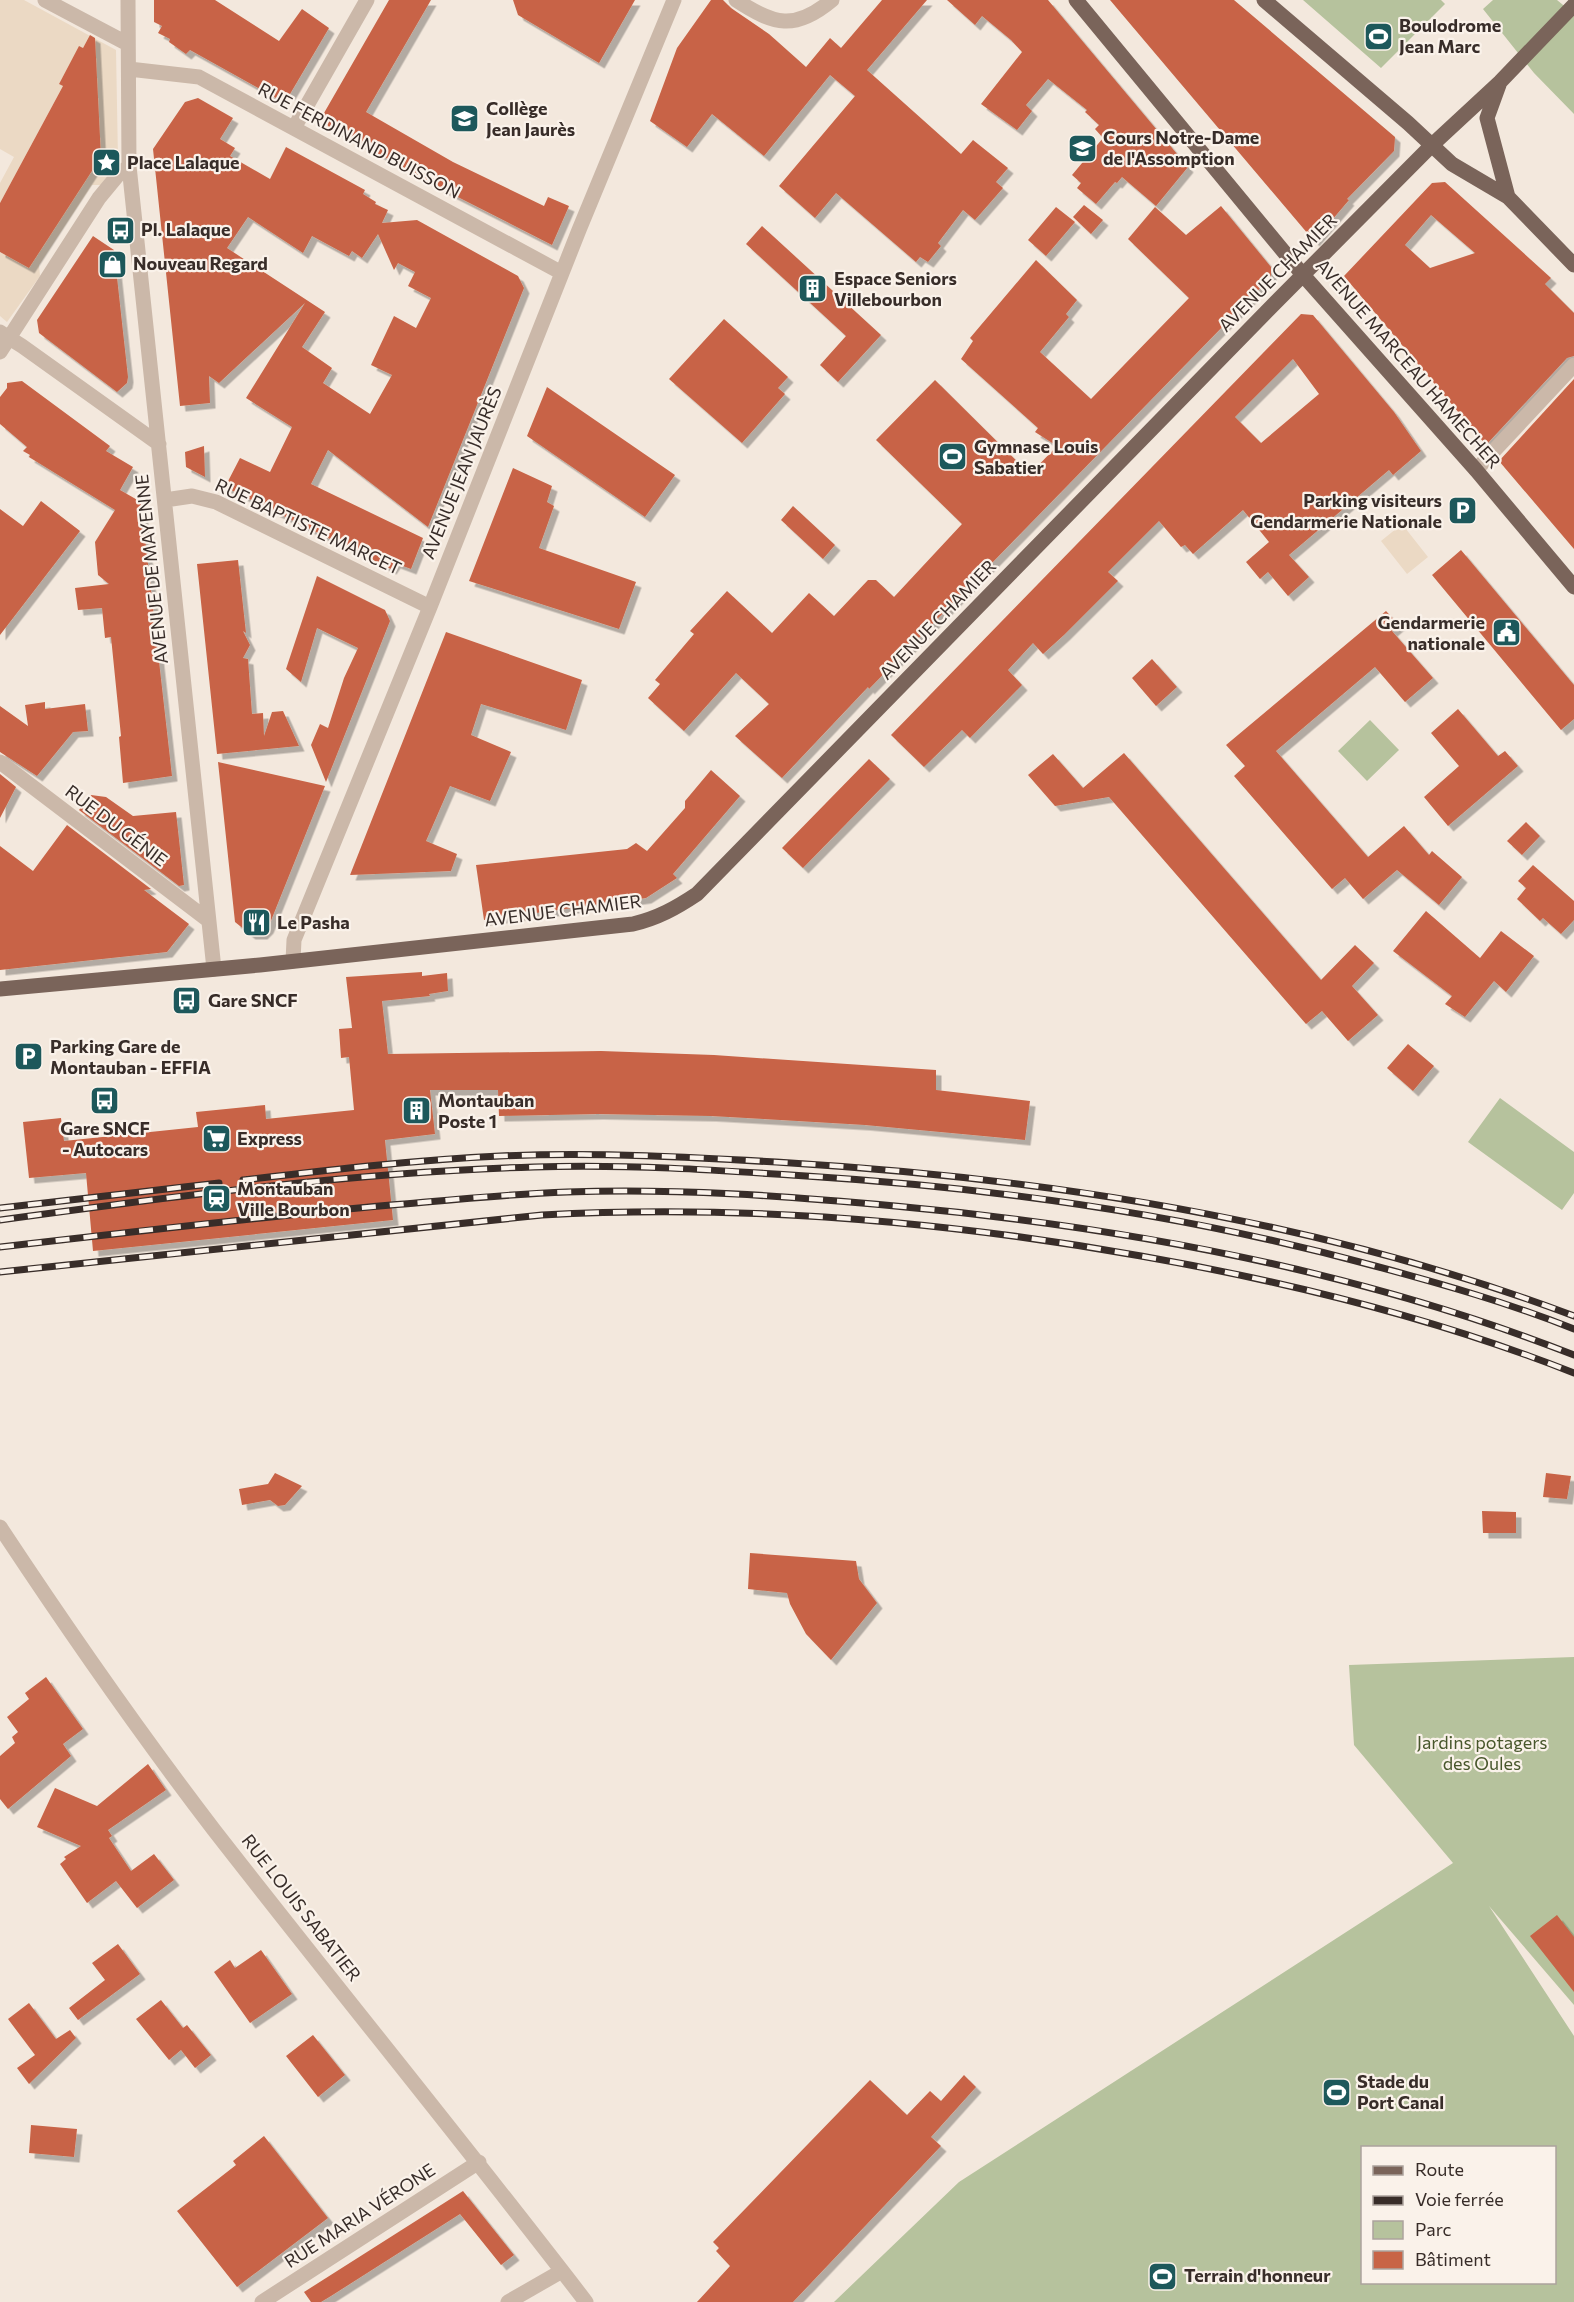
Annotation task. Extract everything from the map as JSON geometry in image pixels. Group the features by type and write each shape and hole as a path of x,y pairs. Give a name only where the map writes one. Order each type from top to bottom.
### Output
{"main road":[{"name":"AVENUE MARCEAU HAMECHER","path":"1076,0 1303,275 1476,470 1574,587"},
{"path":"1264,0 1408,123 1452,164 1508,197 1574,265"},
{"name":"AVENUE CHAMIER","path":"0,989 293,961 633,924 653,920 670,912 697,894 1303,275 1432,145 1500,82 1574,5"},
{"path":"1500,82 1487,118 1508,197"}],"street":[{"path":"0,352 4,335 99,198 117,175 129,166 128,0"},
{"path":"294,128 367,0"},
{"name":"AVENUE JEAN JAURÈS","path":"293,961 294,940 674,0"},
{"path":"736,0 760,16 785,22 816,13 832,0"},
{"path":"51,1 128,44"},
{"name":"RUE FERDINAND BUISSON","path":"129,69 199,77 562,273"},
{"name":"AVENUE DE MAYENNE","path":"129,166 214,969"},
{"path":"4,335 159,444"},
{"path":"1476,470 1574,365"},
{"name":"RUE BAPTISTE MARCET","path":"165,500 192,496 216,502 430,607"},
{"name":"RUE DU GÉNIE","path":"0,762 208,921"},
{"name":"RUE LOUIS SABATIER","path":"0,1527 62,1621 214,1829 479,2162 586,2302"},
{"name":"RUE MARIA VÉRONE","path":"262,2302 479,2162"},
{"path":"508,2302 562,2271"}],"green space":[{"name":"Boulodrome Jean Marc","path":"1303,0 1441,0 1445,4 1381,68"},
{"path":"1493,0 1557,0 1574,14 1574,114 1534,73 1483,9"},
{"path":"1370,720 1399,750 1367,781 1338,751"},
{"path":"1500,1098 1574,1152 1574,1193 1562,1210 1468,1142"},
{"name":"Stade du Port Canal","path":"1574,1657 1574,2005 1489,1906 1574,2036 1574,2302 834,2302 959,2182 1453,1863 1354,1745 1349,1665"}],"shaded area":[{"name":"Place Lalaque","path":"0,0 24,0 116,50 118,160 101,185 92,185 39,265 40,276 7,322 0,316 0,252 29,267 101,157 95,45 87,41 83,48 79,47 59,84 63,86 0,203 0,183 14,157 0,149"},
{"path":"1402,524 1428,557 1407,574 1381,541"}],"building":[{"path":"154,0 215,0 279,41 302,9 329,28 290,94 278,99 190,50 186,54 169,42 170,39 158,33 162,26 154,22"},
{"path":"389,0 431,0 366,112 453,162 544,206 548,197 569,206 552,245 448,192 328,126 324,113"},
{"path":"513,0 635,0 599,63 518,15"},
{"path":"711,0 723,0 769,34 806,67 830,38 841,48 882,0 927,0 867,70 961,154 973,140 1008,168 996,182 1003,188 975,220 963,210 938,243 941,246 928,262 920,257 916,262 836,193 815,218 779,186 855,96 830,75 764,156 712,114 687,147 650,121 677,48"},
{"path":"947,0 1048,0 1188,167 1156,206 1122,177 1096,204 1077,188 1081,183 1072,175 1103,138 1095,129 1099,125 1085,112 1087,110 1048,79 1026,105 1032,111 1017,130 981,104 1022,52 982,16 975,25"},
{"path":"1110,0 1234,0 1395,137 1394,151 1347,199 1349,200 1314,241"},
{"path":"90,35 95,38 101,157 29,268 0,252 0,203 63,86 59,84 79,46 83,48"},
{"path":"198,98 233,118 220,139 235,148 230,156 270,179 286,147 365,190 363,194 376,202 375,204 388,210 382,223 417,220 518,276 524,288 428,527 328,450 311,484 423,538 411,569 395,563 391,569 225,487 240,458 270,472 292,427 246,398 305,303 219,383 209,376 210,403 180,406 153,149 185,102","holes":["248,217 303,253 312,236 349,256 352,251 362,258 378,234 394,270 398,263 415,272 408,286 431,298 416,328 394,316 371,365 392,375 370,414 323,383 332,368 302,347 325,312 227,248"]},
{"path":"1445,182 1551,278 1545,284 1574,313 1574,356 1567,358 1486,445 1344,276 1432,183","holes":["1431,215 1475,253 1430,268 1405,245"]},
{"path":"1084,205 1103,220 1091,234 1073,217"},
{"path":"1221,206 1271,267 1271,277 869,689 868,687 782,778 735,736 769,704 736,673 684,731 648,698 660,684 655,680 694,634 690,631 727,591 772,633 809,593 834,616 868,580 876,580 894,597 962,524 876,440 935,380 1030,474 1057,446 1035,432 1038,428 961,359 973,341 970,338 1036,260 1077,300 1066,314 1069,317 1040,352 1091,399 1189,298 1128,239 1155,207 1186,235"},
{"path":"1056,207 1075,222 1046,256 1028,240"},
{"name":"Espace Seniors Villebourbon","path":"762,226 881,335 838,382 820,365 846,336 746,244"},
{"path":"93,236 114,250 128,377 127,383 117,392 39,333 37,320"},
{"path":"1301,314 1313,315 1394,412 1421,451 1393,475 1389,470 1289,555 1309,577 1288,596 1268,572 1260,579 1246,562 1269,542 1243,510 1193,554 1185,545 1181,547 1159,521 1108,572 1118,581 1064,635 1043,654 1033,643 1008,670 1022,685 970,738 962,730 924,767 891,735","holes":["1293,359 1319,394 1261,443 1235,417"]},
{"path":"724,319 788,377 778,388 785,394 742,443 669,379"},
{"path":"1574,379 1574,549 1499,461"},
{"path":"22,381 110,446 106,451 133,467 120,490 141,502 172,776 123,783 119,737 121,736 111,637 105,638 102,608 78,610 75,588 109,584 98,575 95,542 115,510 29,457 30,455 23,451 27,447 0,424 0,397 7,388 7,383"},
{"path":"547,387 675,475 645,517 527,436"},
{"path":"204,446 205,477 186,467 185,452"},
{"path":"513,468 552,486 547,502 554,506 539,548 636,582 619,629 469,581"},
{"path":"41,501 80,531 0,635 0,509 23,526"},
{"path":"793,506 835,545 823,559 781,520"},
{"path":"1461,550 1574,685 1574,719 1561,730 1432,575"},
{"path":"238,560 246,633 243,631 250,645 243,658 248,659 252,714 263,713 264,736 272,712 283,711 299,746 217,754 197,564"},
{"path":"317,576 385,610 390,621 326,782 311,745 320,724 328,728 344,678 358,648 317,628 301,682 286,669"},
{"path":"1386,611 1399,625 1392,631 1433,678 1405,702 1375,667 1276,751 1368,857 1404,826 1429,855 1432,851 1462,877 1439,905 1397,870 1363,899 1345,878 1332,889 1234,776 1245,766 1226,745"},
{"path":"446,632 582,680 566,730 481,704 471,735 511,752 490,801 450,786 426,841 457,854 451,871 350,875"},
{"path":"1152,659 1177,687 1156,706 1132,678"},
{"path":"45,702 45,709 85,704 88,731 73,732 37,776 0,752 0,706 28,726 25,705"},
{"path":"1458,709 1498,756 1505,751 1518,766 1448,826 1424,797 1459,766 1431,733"},
{"path":"1124,753 1321,980 1355,945 1374,963 1352,986 1378,1015 1348,1041 1322,1011 1306,1024 1109,797 1055,806 1028,775 1053,754 1083,788"},
{"path":"869,759 890,779 803,868 782,848"},
{"path":"218,762 325,786 268,928 262,934 250,934 235,922"},
{"path":"711,770 740,796 673,874 677,878 646,898 484,920 476,865 627,849 636,843 647,851 685,808 685,801"},
{"path":"0,774 16,787 0,818"},
{"path":"91,795 106,797 133,816 176,812 184,885 179,886 79,810"},
{"path":"1526,822 1540,836 1522,855 1507,841"},
{"path":"67,825 151,889 144,890 189,924 167,952 0,970 0,846 33,871"},
{"path":"1533,865 1574,901 1574,920 1561,934 1543,918 1540,921 1517,899 1526,888 1518,881"},
{"path":"1426,911 1480,958 1501,931 1534,956 1506,992 1494,981 1465,1017 1445,1004 1452,996 1393,951"},
{"path":"422,972 422,976 447,973 448,991 429,994 430,996 382,1001 388,1054 601,1051 714,1055 936,1070 936,1090 1030,1101 1025,1140 865,1125 711,1116 598,1114 499,1116 498,1090 430,1090 435,1134 385,1140 393,1220 93,1251 86,1173 29,1178 23,1122 61,1118 64,1141 198,1127 196,1112 265,1105 266,1119 354,1110 349,1057 341,1058 339,1029 352,1028 346,977"},
{"path":"1408,1044 1434,1066 1413,1091 1387,1068"},
{"path":"275,1473 302,1486 285,1505 278,1506 270,1500 242,1505 239,1489 268,1484"},
{"path":"1546,1473 1571,1476 1567,1499 1543,1497"},
{"path":"1482,1511 1516,1512 1516,1533 1483,1533"},
{"path":"750,1553 856,1561 859,1579 877,1603 831,1660 806,1634 790,1604 787,1593 748,1589"},
{"path":"46,1677 83,1729 63,1744 71,1756 8,1809 0,1799 0,1756 15,1743 12,1737 18,1732 7,1717 29,1699 25,1693"},
{"path":"148,1764 166,1790 108,1830 112,1836 109,1838 131,1871 154,1854 174,1880 137,1908 116,1881 87,1903 60,1864 66,1859 64,1857 81,1846 37,1827 55,1788 97,1806"},
{"path":"1557,1915 1574,1937 1574,1992 1530,1936"},
{"path":"118,1944 140,1974 78,2020 69,2008 105,1980 92,1963"},
{"path":"261,1950 292,1994 250,2023 214,1972 230,1960 235,1968"},
{"path":"161,2000 183,2028 187,2025 211,2055 195,2068 181,2050 169,2060 136,2019"},
{"path":"29,2003 56,2039 70,2030 76,2038 29,2084 17,2068 35,2055 8,2019"},
{"path":"313,2035 345,2075 318,2097 286,2056"},
{"path":"964,2075 976,2087 931,2137 941,2146 793,2302 697,2302 730,2266 716,2251 719,2248 713,2242 870,2080 907,2115 930,2091 941,2101"},
{"path":"31,2125 77,2129 74,2157 29,2153"},
{"path":"264,2136 328,2218 237,2287 177,2211 236,2165 233,2161"},
{"path":"463,2191 514,2255 501,2265 460,2214 321,2302 311,2302 304,2292"}],"railway":[{"path":"243,1180 436,1160 573,1155 682,1157 791,1163 990,1180 1188,1210 1287,1230 1480,1283 1574,1316"},
{"path":"0,1220 266,1186 467,1170 602,1166 806,1176 1022,1196 1093,1206 1235,1232 1425,1280 1500,1302 1574,1329"},
{"path":"0,1208 219,1183"},
{"path":"0,1247 391,1205 523,1194 649,1191 772,1196 895,1206 1068,1226 1240,1256 1409,1299 1492,1325 1574,1355"},
{"path":"0,1272 542,1215 692,1212 843,1218 992,1233 1196,1266 1306,1290 1415,1319 1469,1335 1574,1373"}],"place":[{"name":"Boulodrome Jean Marc","path":"1378,36"},
{"name":"Collège Jean Jaurès","path":"465,119"},
{"name":"Cours Notre-Dame de l'Assomption","path":"1082,148"},
{"name":"Place Lalaque","path":"106,163"},
{"name":"Pl. Lalaque","path":"120,230"},
{"name":"Nouveau Regard","path":"112,264"},
{"name":"Espace Seniors Villebourbon","path":"813,289"},
{"name":"Gymnase Louis Sabatier","path":"953,457"},
{"name":"Parking visiteurs Gendarmerie Nationale","path":"1463,511"},
{"name":"Gendarmerie nationale","path":"1506,633"},
{"name":"Le Pasha","path":"256,923"},
{"name":"Gare SNCF","path":"187,1001"},
{"name":"Parking Gare de Montauban - EFFIA","path":"29,1057"},
{"name":"Gare SNCF - Autocars","path":"105,1100"},
{"name":"Montauban Poste 1","path":"417,1111"},
{"name":"Express","path":"216,1139"},
{"name":"Montauban Ville Bourbon","path":"216,1199"},
{"name":"Stade du Port Canal","path":"1336,2092"},
{"name":"Terrain d'honneur","path":"1163,2276"}],"park label":[{"name":"Jardins potagers des Oules","path":"1482,1753"}]}
